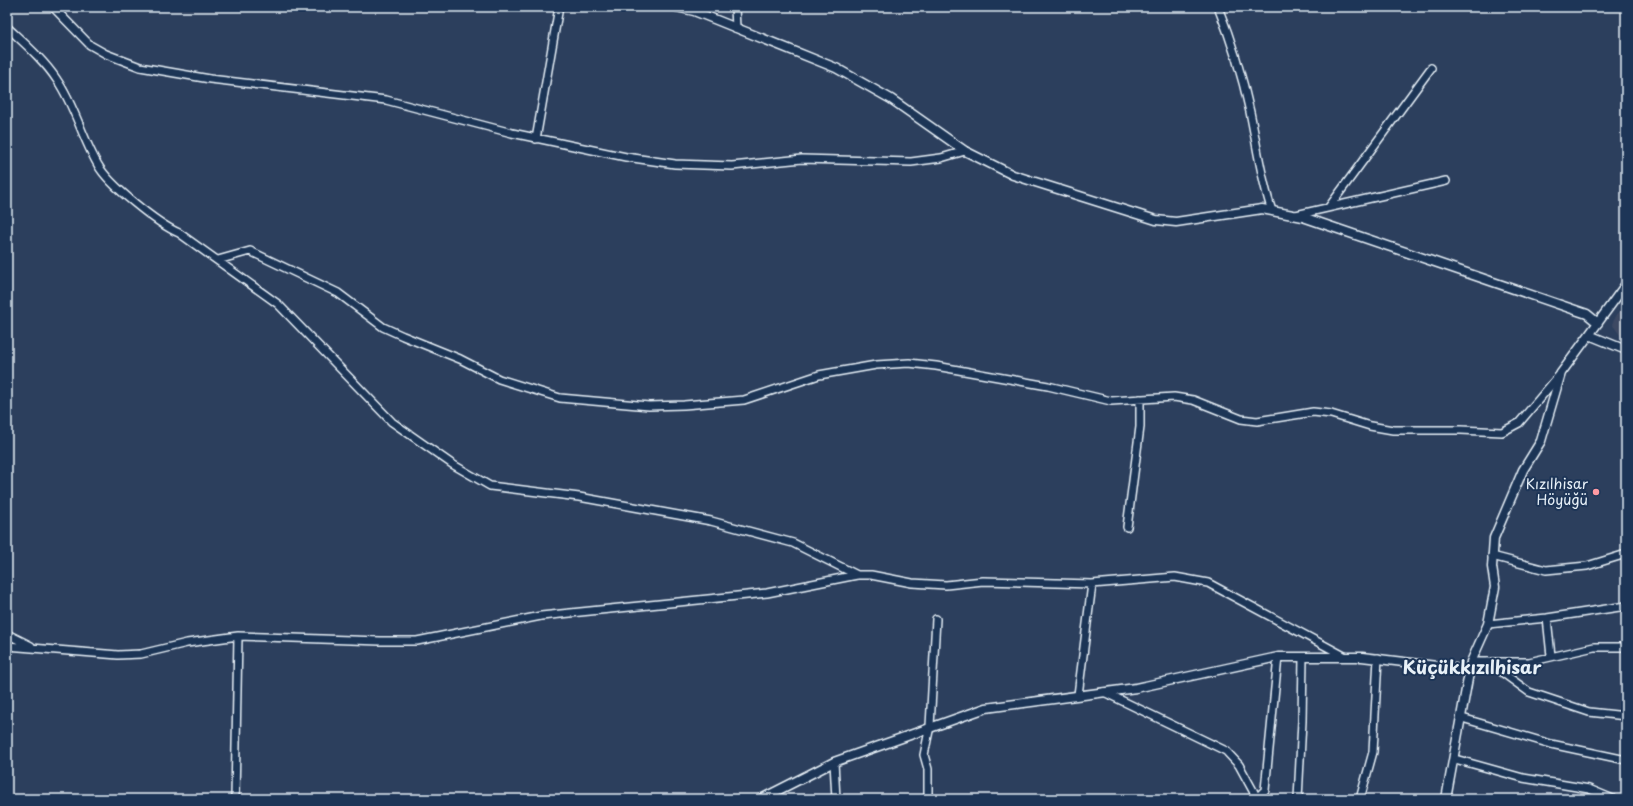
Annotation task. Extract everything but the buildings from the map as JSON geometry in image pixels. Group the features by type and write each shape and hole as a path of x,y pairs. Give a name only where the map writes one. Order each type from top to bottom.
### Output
{"street":[{"path":"53,7 90,45 106,54 140,67 210,79 386,100 536,139 626,157 675,164 732,166 802,159 911,162 941,158 965,151"},
{"path":"536,139 559,7"},
{"path":"676,7 694,9 736,28 836,68 864,83 965,151 1012,175 1156,220 1176,222 1262,209 1294,215 1586,314 1598,323"},
{"path":"735,7 736,28"},
{"path":"1218,7 1236,52 1250,112 1266,193 1272,211"},
{"path":"7,27 57,80 74,112 97,164 106,177 167,228 179,233 278,304 392,422 452,464 490,486 579,497 711,521 793,543 857,575"},
{"path":"1329,207 1431,68"},
{"path":"1294,215 1446,181"},
{"path":"218,260 250,251 338,293 383,327 460,359 499,379 560,398 649,406 684,405 744,400 819,375 876,365 909,363 936,366 1048,386 1111,401 1174,397 1193,400 1241,419 1257,421 1313,412 1331,414 1370,426 1393,430 1462,430 1502,432 1519,423 1561,373 1626,284"},
{"path":"1589,335 1626,350"},
{"path":"1446,799 1455,759 1471,666 1488,624 1495,587 1492,556 1494,538 1505,509 1523,470 1541,441 1561,373"},
{"path":"1127,527 1140,427 1140,399"},
{"path":"1492,556 1546,570 1587,566 1626,554"},
{"path":"7,646 118,654 141,654 187,643 238,636 417,641 540,616 767,593 857,575 871,574 912,583 946,585 983,582 1092,584 1175,577 1208,583 1346,657"},
{"path":"1078,695 1092,584"},
{"path":"1488,624 1547,618 1626,606"},
{"path":"1547,618 1551,656"},
{"path":"928,799 928,769 924,755 930,726 936,619"},
{"path":"7,634 33,647"},
{"path":"235,799 238,636"},
{"path":"761,799 834,762 930,726 986,708 1136,688 1278,657 1378,658 1471,666 1488,662 1529,662 1594,647 1626,647"},
{"path":"1104,692 1226,751 1239,765 1257,798 1265,790 1278,657"},
{"path":"1298,799 1302,721 1303,657"},
{"path":"1360,799 1373,752 1378,658"},
{"path":"1488,662 1529,692 1589,712 1626,716"},
{"path":"1462,718 1551,744 1626,760"},
{"path":"1455,759 1524,778 1589,789 1613,799"},
{"path":"834,762 836,799"}],"shaded area":[{"path":"1626,298 1626,343 1612,324"}],"place":[{"name":"Kızılhisar Höyüğü","path":"1596,492"}],"district":[{"name":"Küçükkızılhisar","path":"1472,668"}]}
